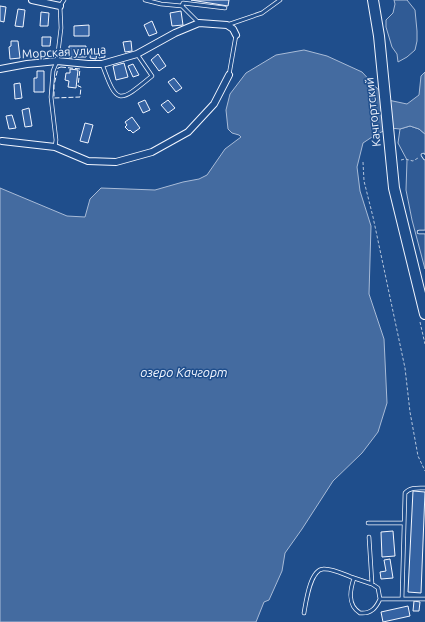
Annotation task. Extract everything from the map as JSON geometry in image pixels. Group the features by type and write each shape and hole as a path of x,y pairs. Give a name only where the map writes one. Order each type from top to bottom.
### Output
{"main road":[{"name":"Качгортский","path":"373,0 378,29 394,161 394,188 425,314"}],"street":[{"path":"32,0 60,6"},
{"name":"Морская улица","path":"0,69 57,61 102,64 137,54 175,33 199,22 227,24"},
{"path":"227,24 233,29 236,35"},
{"path":"2,141 55,147 88,161 116,162 152,152 188,132 214,104 229,74"}],"lane":[{"path":"55,147 56,140 51,97 53,71 57,61 61,28 60,6 64,0"},
{"path":"145,0 161,4 182,6 199,22"},
{"path":"227,24 262,13 280,0"},
{"path":"182,6 183,3 225,8"},
{"path":"229,74 236,35"},
{"path":"102,64 111,89 118,96 123,97 130,94 152,76 137,54"},
{"path":"419,232 425,232"},
{"path":"402,599 405,493 407,490 414,488 425,488"},
{"path":"368,523 404,523"},
{"path":"369,537 372,584"},
{"path":"304,613 312,577 322,569 330,570 354,578 372,584 378,588 380,599 375,608 371,611 365,613 356,610 353,606 350,598 350,590 354,578"},
{"path":"380,599 425,599"}],"path":[{"path":"394,161 405,159 413,161 424,156"},
{"path":"363,162 364,181 406,368 410,412 418,456 425,472"}],"shaded area":[{"path":"394,0 407,0 415,10 417,31 415,50 398,62 397,54 392,47 386,27 386,20 393,13 395,4"},
{"path":"410,126 419,129 425,134 425,269 406,190 407,160 398,143 400,129"}],"water":[{"name":"озеро Качгорт","path":"304,50 327,56 362,72 388,100 407,104 419,95 421,76 425,72 425,134 419,129 410,126 400,129 390,128 375,135 363,143 357,167 360,191 371,226 369,294 384,339 387,403 378,432 362,453 333,481 285,553 282,571 269,600 264,602 256,622 0,622 0,188 67,216 85,217 90,199 101,188 155,190 199,179 207,175 225,149 241,137 232,133 228,129 226,110 230,94 246,73 276,55"}],"building":[{"path":"191,0 229,0 228,6"},
{"path":"0,6 6,7 4,22 0,21"},
{"path":"18,9 25,10 23,27 15,26"},
{"path":"181,11 183,25 172,26 170,13"},
{"path":"41,12 49,13 48,26 40,26"},
{"path":"152,21 157,33 149,36 144,25"},
{"path":"89,25 89,36 74,36 74,26"},
{"path":"42,37 51,37 50,46 42,46"},
{"path":"11,41 18,41 20,58 10,59 9,47 11,46"},
{"path":"131,41 132,51 125,52 123,42"},
{"path":"69,46 86,46 86,57 69,57"},
{"path":"104,49 105,57 99,58 97,50"},
{"path":"91,50 97,52 96,59 90,58"},
{"path":"158,54 166,66 159,71 151,60"},
{"path":"124,63 128,77 116,80 113,66"},
{"path":"133,64 139,75 133,77 128,66"},
{"path":"70,69 78,70 76,88 68,87 69,81 65,80 66,73 70,73"},
{"path":"37,71 44,71 44,92 34,92 34,78 37,78"},
{"path":"174,78 182,88 176,92 168,82"},
{"path":"20,83 22,98 15,99 14,84"},
{"path":"145,100 150,110 143,113 138,103"},
{"path":"168,100 175,108 168,113 161,105"},
{"path":"29,108 32,126 25,127 22,110"},
{"path":"12,115 16,128 9,129 6,116"},
{"path":"132,117 140,128 133,133 125,127 127,125 125,122"},
{"path":"85,123 93,125 88,143 80,141"},
{"path":"413,491 425,492 421,593 408,592"},
{"path":"393,531 395,556 382,557 381,532"},
{"path":"390,559 393,578 381,579 380,572 386,571 384,560"},
{"path":"414,601 420,602 419,611 413,611"},
{"path":"408,606 410,616 383,622 381,612"}],"fence":[{"path":"61,67 80,69 78,86 81,87 80,97 54,98 54,85 58,68 61,67"}]}
